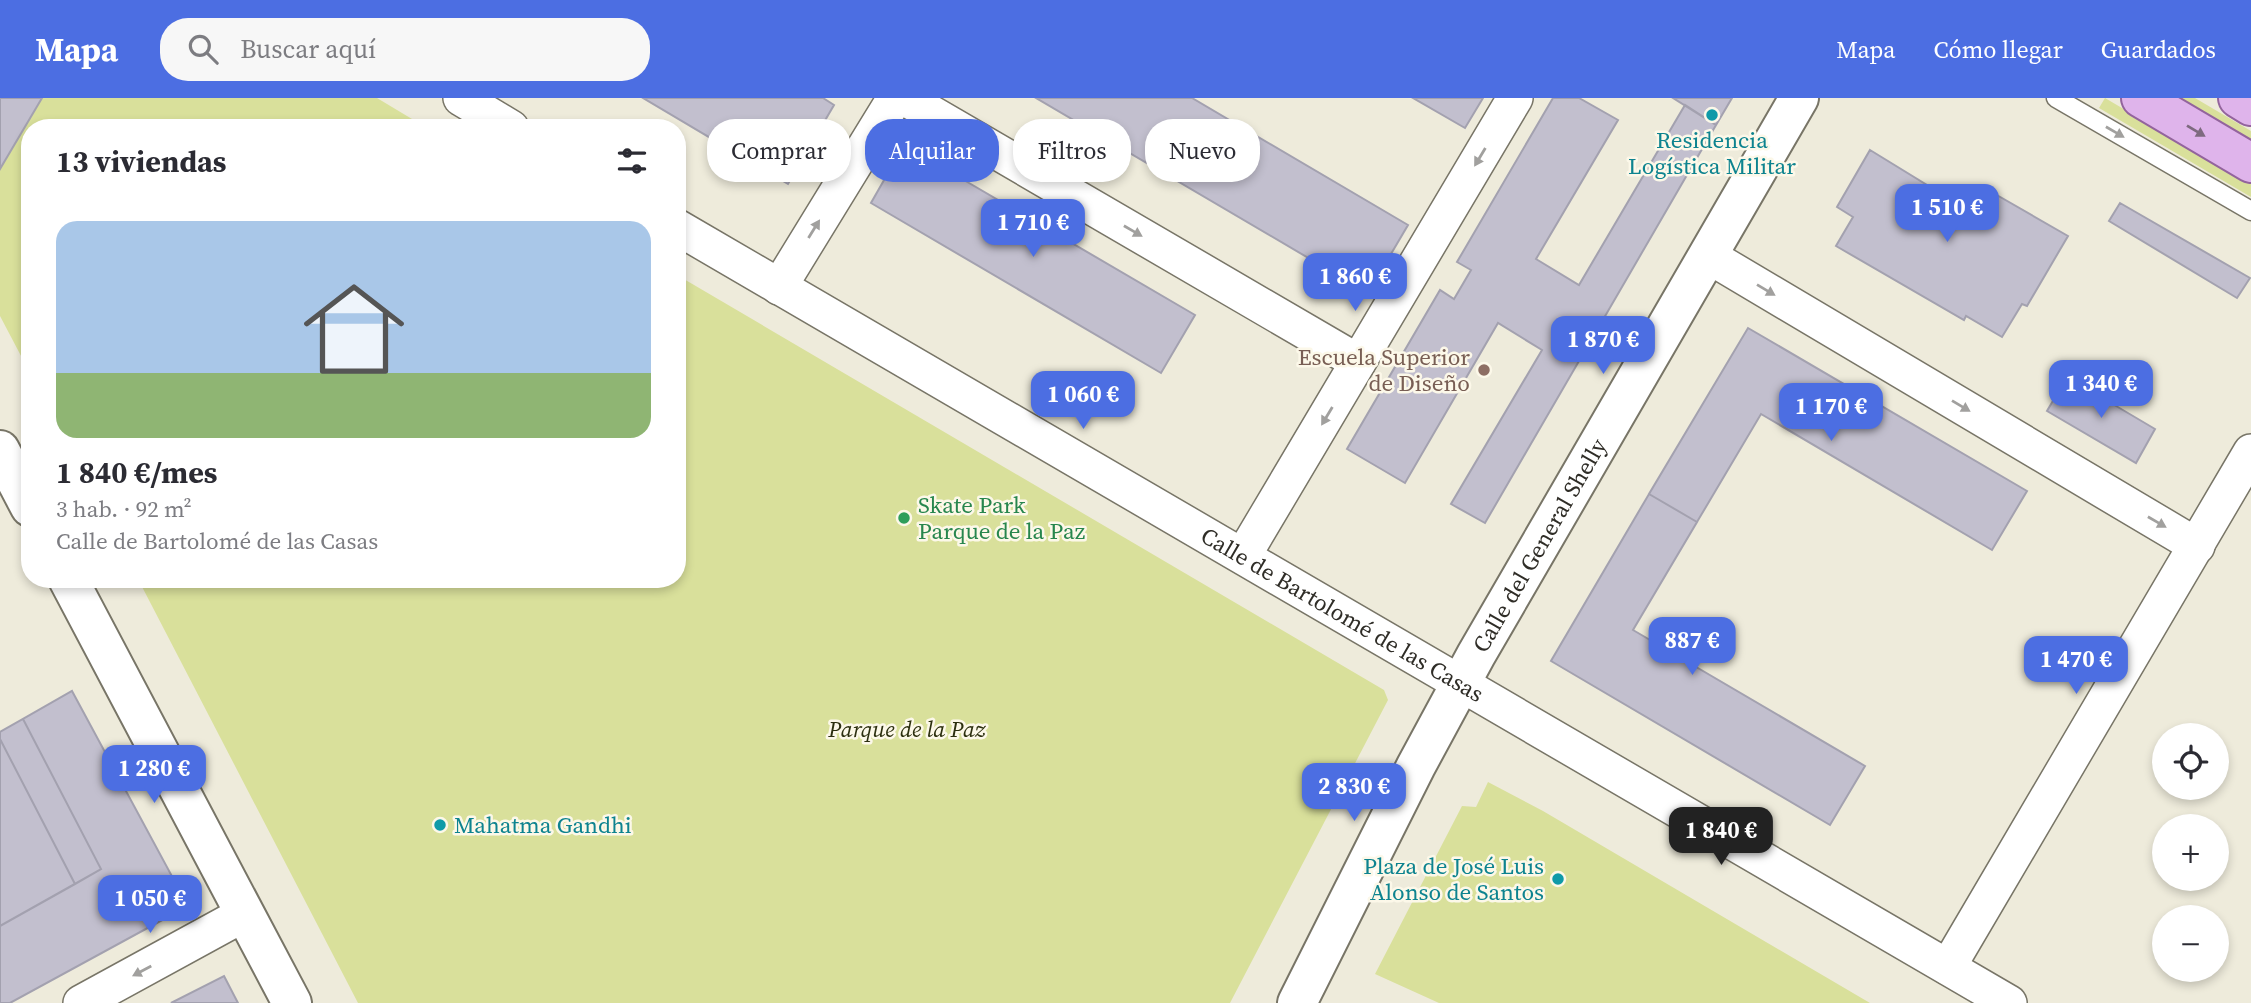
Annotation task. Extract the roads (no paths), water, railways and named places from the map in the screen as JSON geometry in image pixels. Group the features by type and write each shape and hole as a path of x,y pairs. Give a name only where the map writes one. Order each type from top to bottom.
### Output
{"main road":[{"path":"2141,98 2251,163"},
{"path":"2238,98 2251,106"}],"street":[{"path":"461,98 496,119"},
{"path":"779,287 895,98"},
{"path":"905,98 1359,362"},
{"path":"1243,556 1515,98"},
{"name":"Calle del General Shelly","path":"1308,999 1416,766 1799,98"},
{"name":"Calle de Bartolomé de las Casas","path":"686,232 2009,1003"},
{"path":"1707,255 2197,546"},
{"path":"0,450 21,490"},
{"path":"1948,967 2251,452"},
{"path":"73,588 292,1003"},
{"path":"81,1003 244,914"}],"lane":[{"path":"2056,98 2251,211"}],"place":[{"name":"Residencia Logística Militar","path":"1712,115"},
{"name":"Escuela Superior de Diseño","path":"1484,370"},
{"name":"Skate Park Parque de la Paz","path":"904,518"},
{"name":"Mahatma Gandhi","path":"440,825"},
{"name":"Plaza de José Luis Alonso de Santos","path":"1558,879"}],"park label":[{"name":"Parque de la Paz","path":"907,729"}]}
